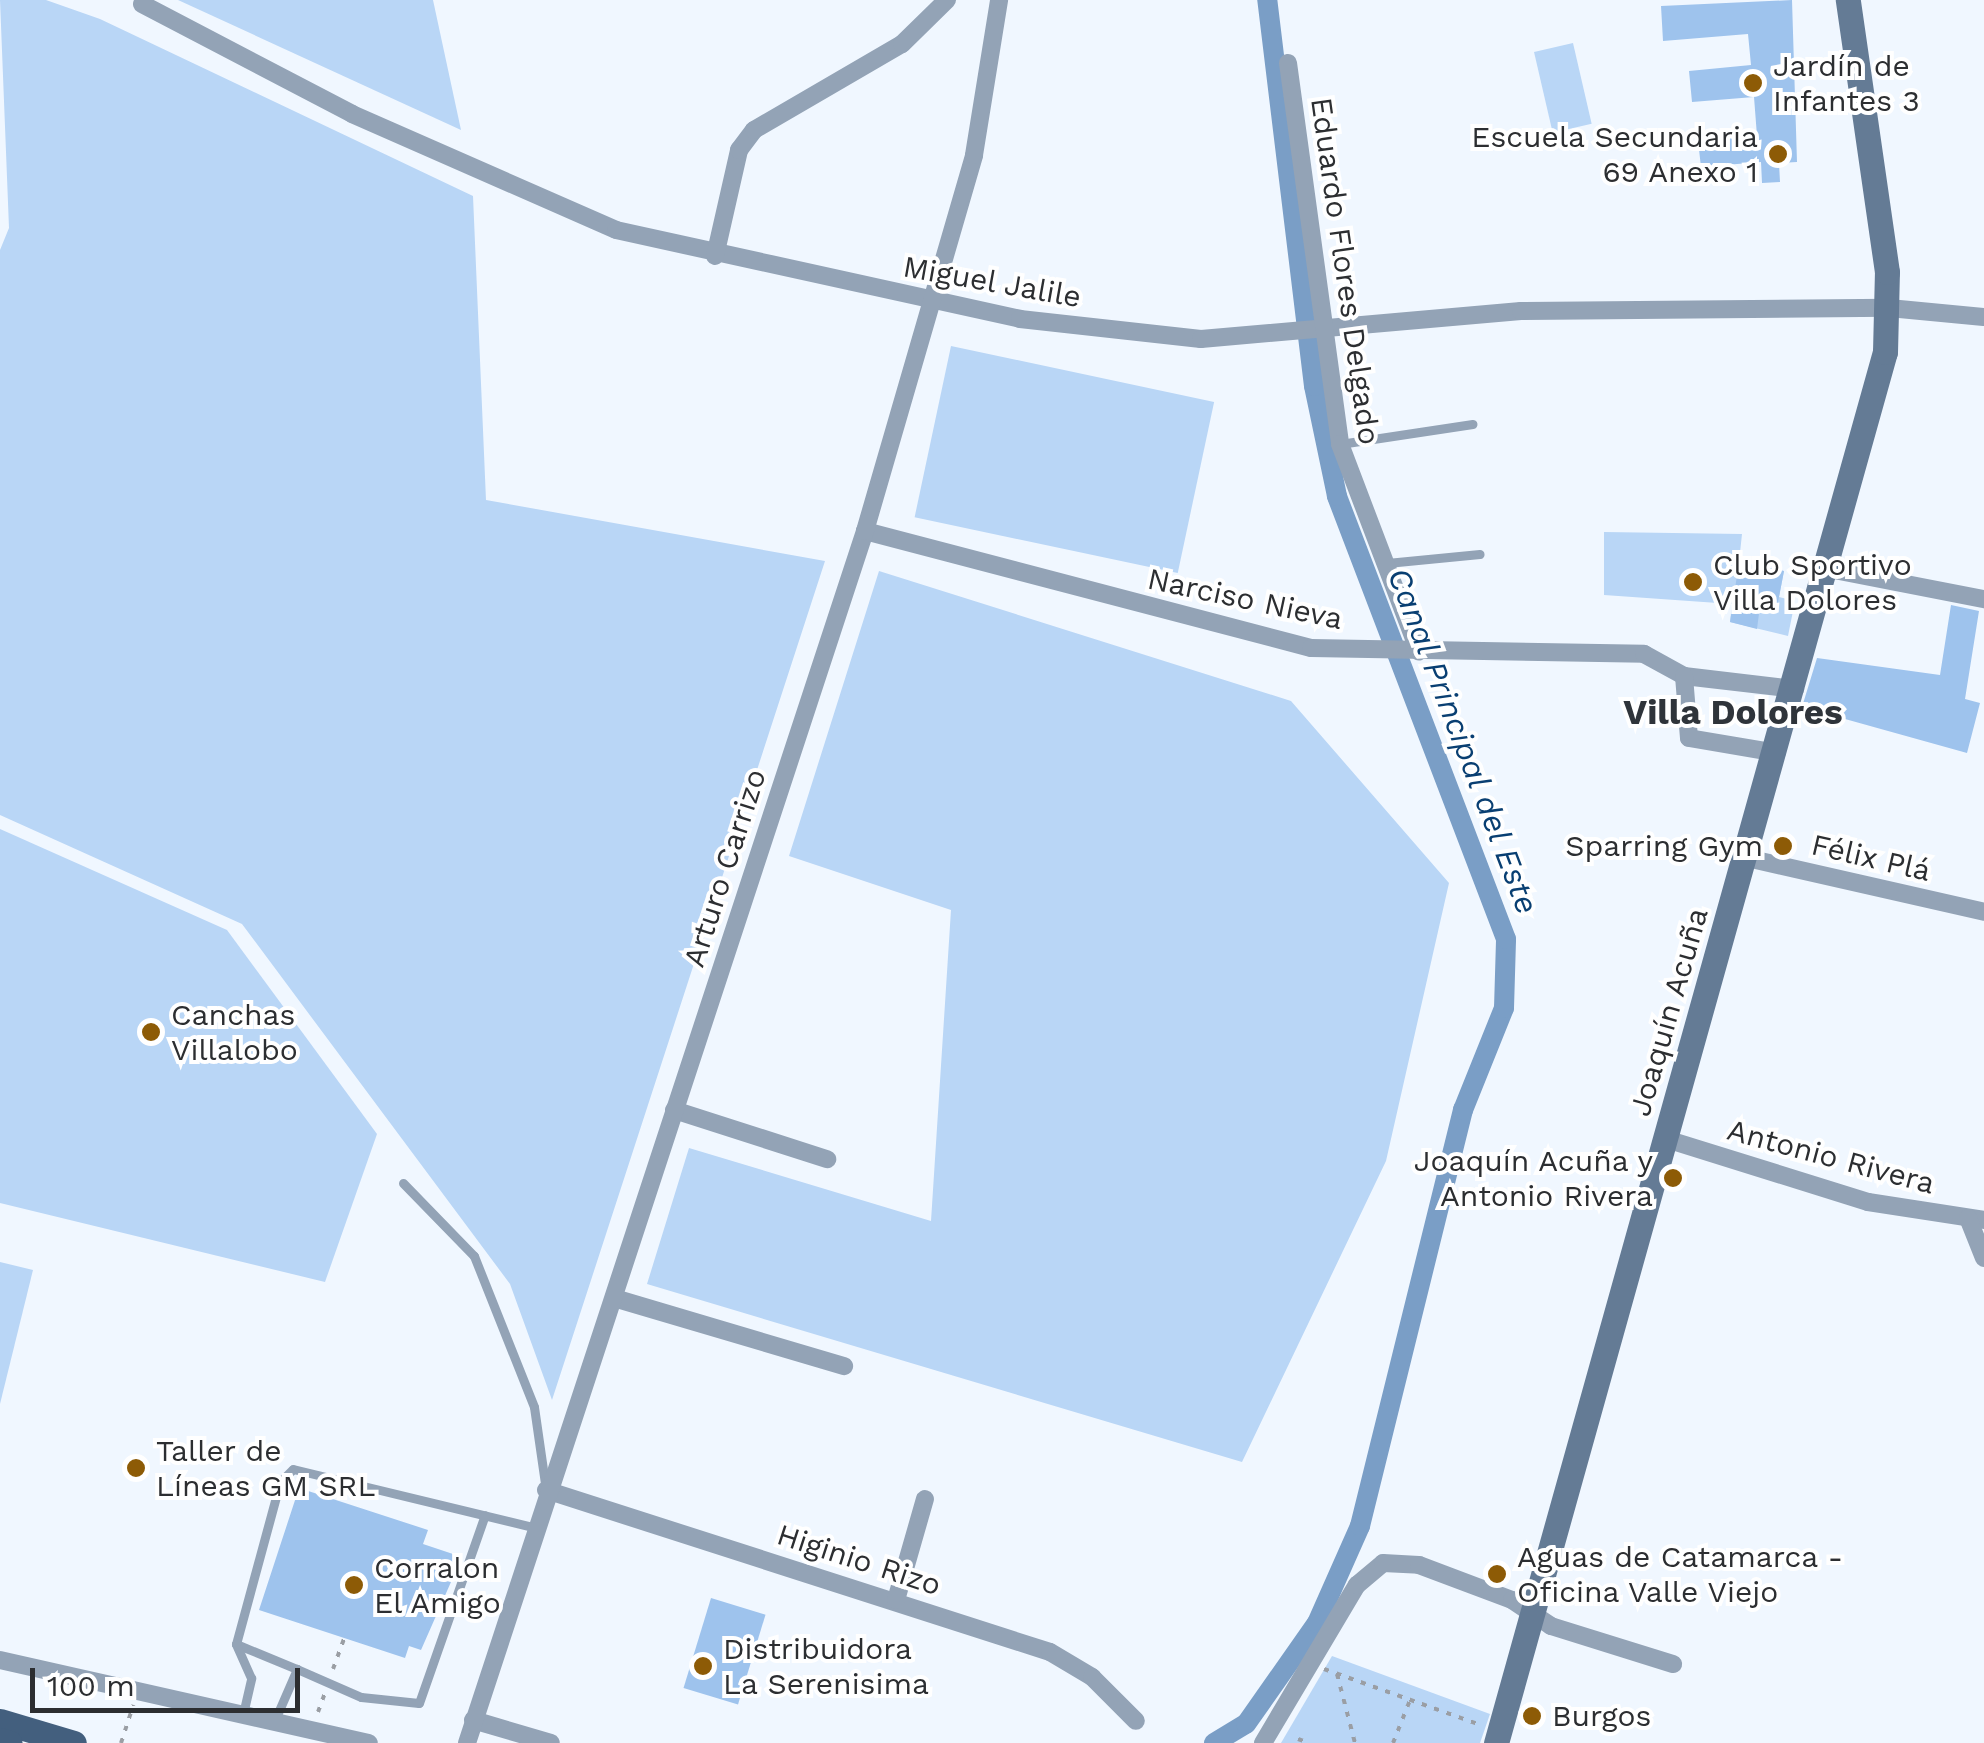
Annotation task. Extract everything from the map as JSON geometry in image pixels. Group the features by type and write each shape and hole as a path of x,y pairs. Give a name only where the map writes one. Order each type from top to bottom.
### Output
{"main road":[{"path":"0,1720 74,1743"},
{"path":"0,1740 10,1743"}],"street":[{"path":"715,256 739,150 754,130 902,44 947,0"},
{"name":"Arturo Carrizo","path":"467,1743 532,1527 614,1298 865,531 974,155 1000,0"},
{"name":"Joaquín Acuña","path":"1498,1738 1530,1612 1829,569 1889,308 1848,0"},
{"name":"Miguel Jalile","path":"142,4 352,114 598,222 715,256 934,302 1201,339 1293,338 1520,311 1889,308 1984,317"},
{"name":"Eduardo Flores Delgado","path":"1288,63 1321,334 1340,444 1419,652"},
{"name":"Narciso Nieva","path":"865,531 1311,648 1644,654 1684,676 1795,689"},
{"path":"1829,569 1984,599"},
{"path":"1684,676 1688,738 1777,753"},
{"name":"Félix Plá","path":"1746,858 1984,912"},
{"path":"674,1110 827,1159"},
{"name":"Antonio Rivera","path":"1666,1139 1868,1202 1976,1219"},
{"path":"1976,1219 1984,1258"},
{"path":"614,1298 844,1366"},
{"name":"Higinio Rizo","path":"546,1490 1050,1652 1092,1677 1136,1721"},
{"path":"896,1600 925,1500"},
{"path":"1263,1743 1356,1585 1383,1563 1419,1565 1530,1612 1673,1664"},
{"path":"0,1660 369,1743"},
{"path":"473,1720 551,1743"}],"lane":[{"path":"1340,444 1473,424"},
{"path":"1384,563 1480,554"},
{"path":"403,1183 474,1256 534,1407 546,1490"},
{"path":"243,1715 251,1678 236,1644 280,1482 293,1469 532,1527"},
{"path":"236,1644 361,1697 419,1703 485,1515"},
{"path":"274,1722 297,1669"}],"path":[{"path":"1310,1664 1410,1700 1498,1738"},
{"path":"1337,1674 1354,1743"},
{"path":"121,1743 138,1692"},
{"path":"1392,1743 1410,1700"},
{"path":"1298,1738 1309,1743"}],"shaded area":[{"path":"0,0 46,0 100,19 473,196 486,500 825,561 552,1400 510,1284 242,924 0,815 0,250 9,228"},
{"path":"178,0 433,0 461,130"},
{"path":"1573,43 1592,124 1553,133 1534,52"},
{"path":"951,346 1214,402 1178,573 915,517"},
{"name":"Club Sportivo Villa Dolores","path":"1604,532 1742,534 1739,562 1784,571 1779,597 1795,601 1788,636 1730,622 1732,604 1604,595"},
{"path":"879,571 1291,701 1449,883 1386,1161 1242,1462 647,1284 689,1148 931,1221 951,910 789,856"},
{"name":"Canchas Villalobo","path":"0,829 227,930 377,1134 325,1282 0,1203"},
{"path":"0,1262 33,1270 0,1404"},
{"path":"1332,1656 1490,1714 1480,1743 1281,1743"}],"building":[{"path":"1792,0 1797,162 1779,163 1780,182 1762,183 1761,162 1701,167 1698,141 1757,136 1754,97 1692,102 1689,71 1751,65 1748,34 1663,41 1661,6"},
{"path":"1739,562 1784,571 1778,602 1761,598 1757,629 1730,622"},
{"path":"1951,605 1979,611 1965,699 1980,703 1967,753 1802,707 1817,658 1940,675"},
{"path":"299,1488 428,1530 423,1544 462,1557 421,1650 409,1646 405,1658 259,1610"},
{"path":"711,1598 766,1615 738,1705 684,1688"}],"waterway":[{"name":"Canal Principal del Este","path":"1214,1743 1246,1724 1317,1623 1360,1526 1463,1110 1504,1008 1506,939 1337,496 1314,386 1267,0"}],"place":[{"name":"Jardín de Infantes 3","path":"1753,83"},
{"name":"Escuela Secundaria 69 Anexo 1","path":"1778,154"},
{"name":"Club Sportivo Villa Dolores","path":"1693,582"},
{"name":"Sparring Gym","path":"1783,846"},
{"name":"Canchas Villalobo","path":"151,1032"},
{"name":"Joaquín Acuña y Antonio Rivera","path":"1673,1178"},
{"name":"Taller de Líneas GM SRL","path":"136,1468"},
{"name":"Aguas de Catamarca - Oficina Valle Viejo","path":"1497,1574"},
{"name":"Corralon El Amigo","path":"354,1585"},
{"name":"Distribuidora La Serenisima","path":"703,1666"},
{"name":"Burgos","path":"1532,1716"}],"district":[{"name":"Villa Dolores","path":"1733,712"}]}
